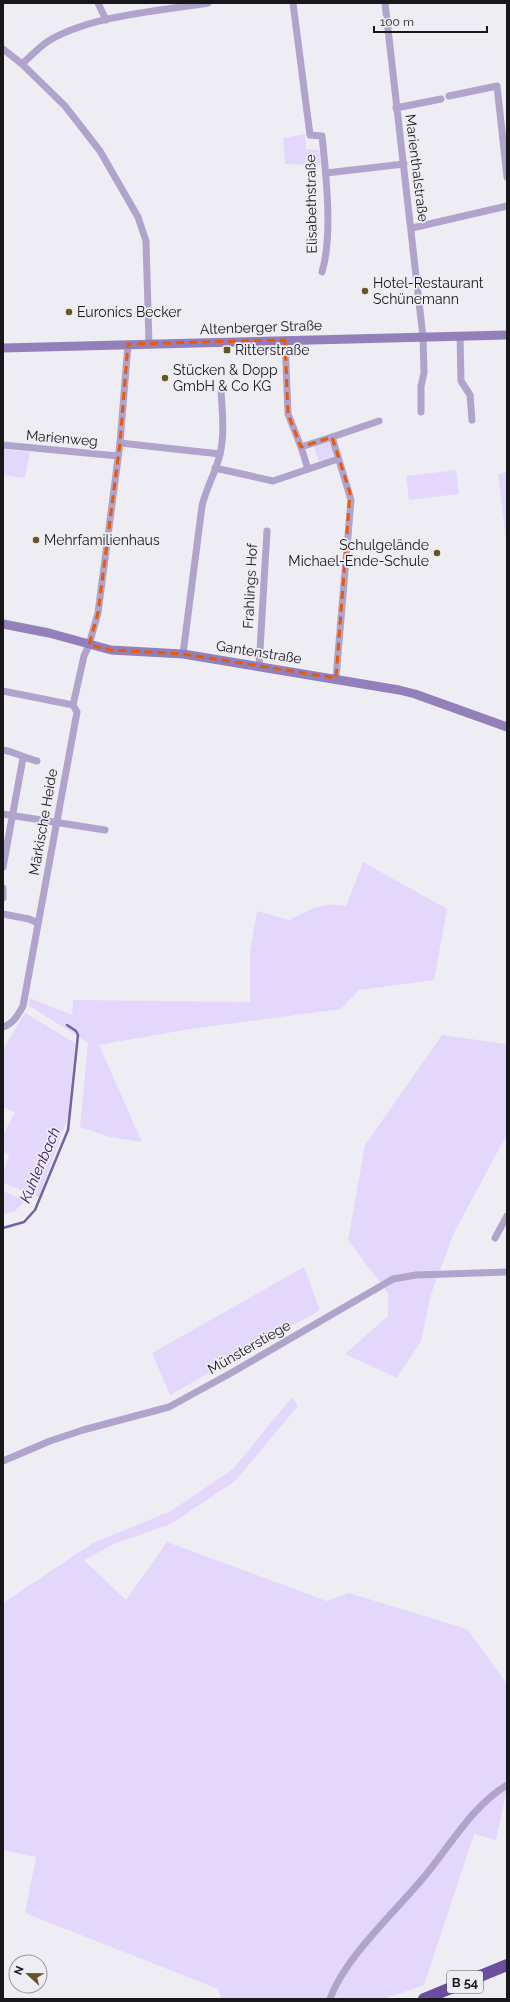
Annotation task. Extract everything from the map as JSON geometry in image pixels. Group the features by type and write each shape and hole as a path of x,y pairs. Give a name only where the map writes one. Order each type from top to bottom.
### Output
{"highway":[{"name":"B 54","path":"424,1999 507,1965"},
{"name":"B 54","path":"440,1999 507,1971"}],"street":[{"path":"98,3 106,20"},
{"path":"22,64 49,40 72,29 162,7 208,3"},
{"name":"Elisabethstraße","path":"293,3 310,136 322,136 326,173 327,255 322,272"},
{"name":"Marienthalstraße","path":"385,3 396,108 412,228 423,337"},
{"path":"3,49 22,64 65,106 100,151 138,217 146,241 149,344"},
{"path":"449,96 497,86 507,177"},
{"path":"396,108 441,99"},
{"path":"326,173 404,164"},
{"path":"412,228 507,206"},
{"name":"Altenberger Straße","path":"3,348 507,335"},
{"path":"460,336 461,381 470,395 472,420"},
{"path":"421,412 420,386 424,373 423,337"},
{"path":"285,340 288,414 308,469"},
{"name":"Märkische Heide","path":"3,1027 9,1024 18,1015 23,1006 77,712 73,705 84,656 89,645 98,613 120,443 128,344"},
{"path":"182,654 202,506 205,492 220,454 223,432 221,389"},
{"path":"301,447 380,421"},
{"path":"332,437 350,493 350,510 336,678"},
{"path":"120,443 220,454"},
{"name":"Marienweg","path":"3,446 118,456"},
{"path":"215,468 273,480 338,459"},
{"name":"Frahlings Hof","path":"259,667 266,531"},
{"name":"Gantenstraße","path":"3,624 49,633 111,650 182,654 336,678 415,694 507,727"},
{"path":"3,691 73,705"},
{"path":"3,750 15,752 23,758 37,761"},
{"path":"3,867 23,758"},
{"path":"3,814 105,830"},
{"path":"3,914 38,922"},
{"path":"495,1238 506,1218"},
{"name":"Münsterstiege","path":"3,1461 50,1441 83,1430 169,1407 231,1373 393,1279 416,1274 507,1272"},
{"path":"330,1999 352,1960 445,1852 471,1817 498,1790 507,1785"}],"highlighted area":[{"path":"285,340 288,414 301,447 332,437 350,493 336,678 183,654 111,650 89,645 98,613 120,443 128,344"}],"shaded area":[{"path":"305,134 306,149 319,150 321,165 285,164 283,138"},
{"path":"329,441 333,453 332,457 319,461 313,445"},
{"path":"3,449 30,452 25,478 3,475"},
{"path":"456,470 459,494 409,500 406,476"},
{"path":"507,472 507,547 498,474"},
{"path":"363,862 447,909 434,980 359,990 341,1009 190,1029 99,1045 142,1142 110,1137 80,1127 88,1043 28,1005 30,998 72,1015 73,1000 250,1002 250,952 257,911 289,920 316,907 329,905 346,906"},
{"path":"25,1013 75,1043 68,1116 39,1197 3,1183 3,1173 9,1155 3,1150 3,1135 15,1112 3,1107 3,1050"},
{"path":"442,1035 507,1044 507,1134 454,1233 431,1294 421,1341 397,1378 345,1354 388,1316 388,1293 348,1240 365,1145"},
{"path":"3,1191 25,1201 14,1212 3,1214"},
{"path":"304,1267 320,1310 170,1395 152,1353"},
{"path":"292,1397 298,1406 235,1481 171,1524 116,1543 84,1560 126,1600 167,1542 327,1601 349,1593 467,1629 507,1684 507,1789 496,1840 474,1834 424,1985 384,1999 221,1999 218,1989 25,1913 36,1857 3,1850 3,1603 93,1543 171,1511 233,1469"}],"waterway":[{"name":"Kuhlenbach","path":"3,1228 24,1222 35,1210 68,1130 78,1035 76,1031 67,1025"}],"place":[{"name":"Hotel-Restaurant Schünemann","path":"365,291"},
{"name":"Euronics Becker","path":"69,312"},
{"name":"Ritterstraße","path":"227,350"},
{"name":"Stücken & Dopp GmbH & Co KG","path":"165,378"},
{"name":"Mehrfamilienhaus","path":"36,540"},
{"name":"Schulgelände Michael-Ende-Schule","path":"437,553"}]}
